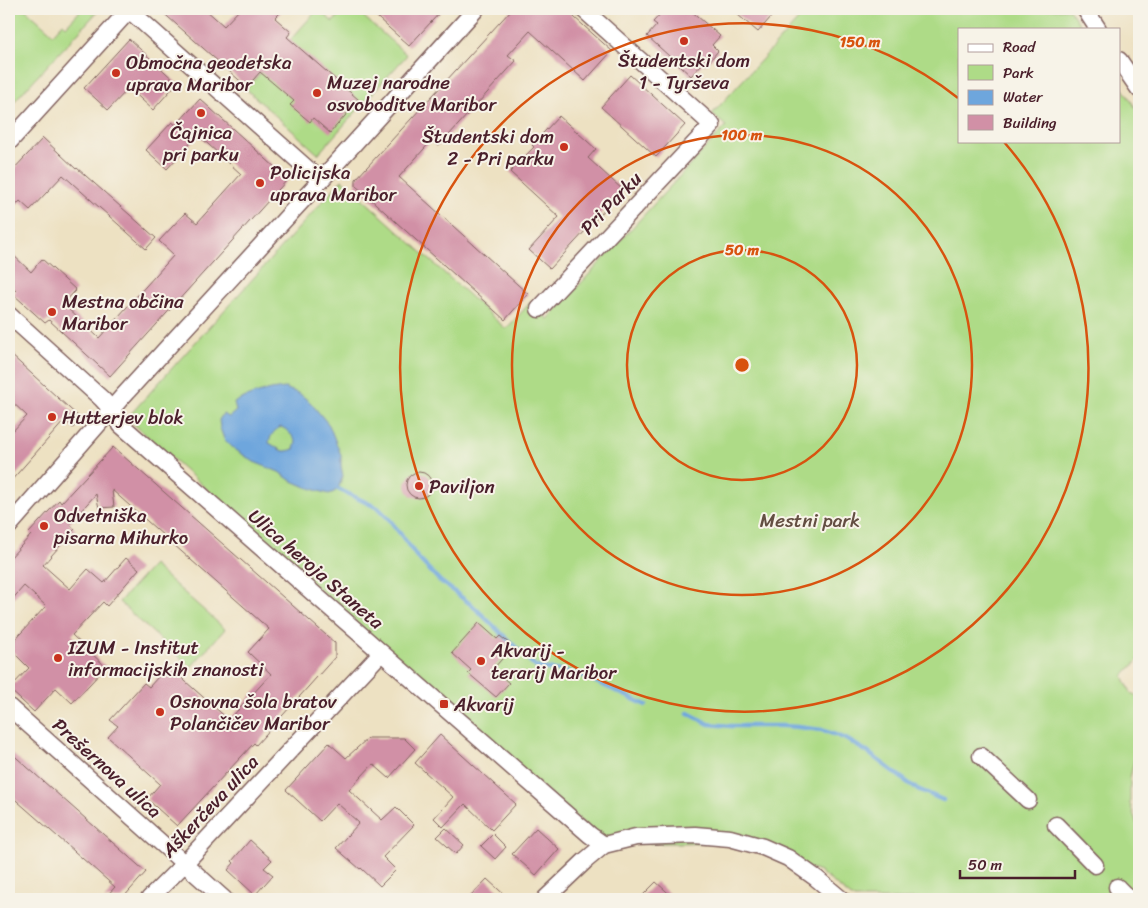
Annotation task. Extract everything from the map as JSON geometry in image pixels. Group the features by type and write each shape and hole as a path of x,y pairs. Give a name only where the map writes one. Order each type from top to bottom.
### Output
{"street":[{"path":"9,142 129,9 320,180"},
{"path":"9,526 123,396 476,9"},
{"name":"Pri Parku","path":"538,309 712,125 583,9"},
{"path":"1085,9 1097,28"},
{"path":"1120,61 1139,89"},
{"name":"Ulica heroja Staneta","path":"9,314 102,399 112,410 121,425 604,846"},
{"name":"Aškerčeva ulica","path":"150,899 381,652"},
{"name":"Prešernova ulica","path":"9,707 224,899"},
{"path":"981,756 1028,800"},
{"path":"1056,826 1095,865"},
{"path":"546,899 586,860 604,846 636,837 656,835 695,835 730,838 763,847 788,858 841,899"},
{"path":"1117,887 1129,899"}],"green space":[{"path":"9,9 25,9 53,34 63,23 66,26 82,9 100,9 9,107"},
{"path":"318,9 333,22 344,9 355,9 407,55 318,154 246,89"},
{"name":"Mestni park","path":"808,9 1069,9 1082,28 958,28 958,142 1120,142 1120,84 1139,113 1139,659 1123,676 1131,693 1139,697 1139,748 1135,756 1130,778 1130,804 1139,830 1139,899 854,899 820,872 738,842 607,844 127,418 342,180 506,329 530,303 548,319 726,126 712,114"},
{"path":"153,565 225,629 191,667 119,602"}],"water":[{"path":"285,388 300,394 310,402 329,425 341,455 343,476 338,489 334,492 329,494 290,480 279,472 254,462 233,448 224,439 219,420 223,414 229,417 236,411 234,403 265,391","holes":["281,427 290,433 296,442 294,449 283,451 269,443 274,432"]}],"building":[{"path":"159,9 205,9 224,26 240,9 284,9 275,18 291,32 287,37 359,100 330,133 313,118 310,122 290,105 294,101 260,72 247,87"},
{"path":"368,9 443,9 409,46"},
{"path":"512,9 565,9 612,51 585,81 530,31 508,55 516,61 439,146 432,140 399,177 528,294 505,320 356,186 356,179"},
{"name":"Študentski dom 1 - Tyrševa","path":"665,9 689,9 720,36 712,45 718,51 706,65 703,63 691,76 647,36 657,25 653,22"},
{"path":"731,9 778,9 758,32"},
{"path":"129,39 177,83 153,110 129,88 108,110 84,88"},
{"path":"630,75 685,125 656,157 601,107"},
{"path":"200,99 288,179 110,376 49,320 45,323 13,294 16,291 9,284 9,251 31,272 42,259 76,290 63,304 99,338 174,255 159,241 185,213 197,223 241,174 198,135 167,169 146,150 172,122 176,125"},
{"path":"559,116 596,149 588,158 623,190 550,269 529,250 559,217 510,172 534,147 532,145"},
{"path":"43,138 156,238 146,249 63,175 30,210 20,201 9,213 9,174"},
{"name":"Hutterjev blok","path":"9,353 81,419 73,428 65,420 9,483 9,435 27,416 9,399"},
{"path":"113,447 335,643 335,657 256,745 254,743 177,826 147,799 160,784 108,737 118,726 110,720 144,683 149,687 168,666 229,720 271,674 248,652 269,629 112,490 114,507 99,508 96,494 69,524 75,529 43,565 70,589 88,569 104,583 126,558 139,569 107,606 103,602 72,635 106,667 72,703 56,688 34,712 9,689 29,668 9,646 46,606 24,586 9,603 9,559 31,535 29,533 59,500 61,503"},
{"name":"Paviljon","path":"419,472 428,476 432,485 428,494 419,498 410,494 406,485 410,476"},
{"name":"Akvarij - terarij Maribor","path":"479,623 497,639 500,636 510,644 507,647 510,650 493,669 509,683 496,697 468,673 471,670 452,653"},
{"path":"440,735 516,804 492,830 465,804 443,827 434,818 453,797 415,763"},
{"path":"368,738 404,738 415,749 389,778 373,764 349,790 382,820 396,807 414,825 383,857 396,870 380,886 336,848 359,823 337,803 320,821 286,790 329,743 346,758"},
{"path":"9,751 146,872 122,899 104,899 115,887 9,794"},
{"path":"446,828 464,845 456,854 437,837"},
{"path":"536,828 559,849 536,875 512,854"},
{"path":"493,834 506,847 495,859 481,846"},
{"path":"250,840 272,860 264,868 273,875 255,895 228,870 234,863 232,861"},
{"path":"487,879 509,899 468,899"},
{"path":"656,882 675,899 639,899"}],"waterway":[{"path":"338,489 378,508 389,519 417,557 440,581 473,606 536,667 579,674 646,705"},
{"path":"688,713 709,724 784,726 822,730 844,738 866,751 915,788 943,800"}],"place":[{"name":"Študentski dom 1 - Tyrševa","path":"684,41"},
{"name":"Območna geodetska uprava Maribor","path":"116,73"},
{"name":"Muzej narodne osvoboditve Maribor","path":"317,93"},
{"name":"Čajnica pri parku","path":"201,113"},
{"name":"Študentski dom 2 - Pri parku","path":"564,147"},
{"name":"Policijska uprava Maribor","path":"260,183"},
{"name":"Mestna občina Maribor","path":"52,312"},
{"name":"Hutterjev blok","path":"52,417"},
{"name":"Paviljon","path":"419,486"},
{"name":"Odvetniška pisarna Mihurko","path":"44,526"},
{"name":"IZUM - Institut informacijskih znanosti","path":"58,658"},
{"name":"Akvarij - terarij Maribor","path":"481,661"},
{"name":"Akvarij","path":"444,704"},
{"name":"Osnovna šola bratov Polančičev Maribor","path":"160,712"}]}
